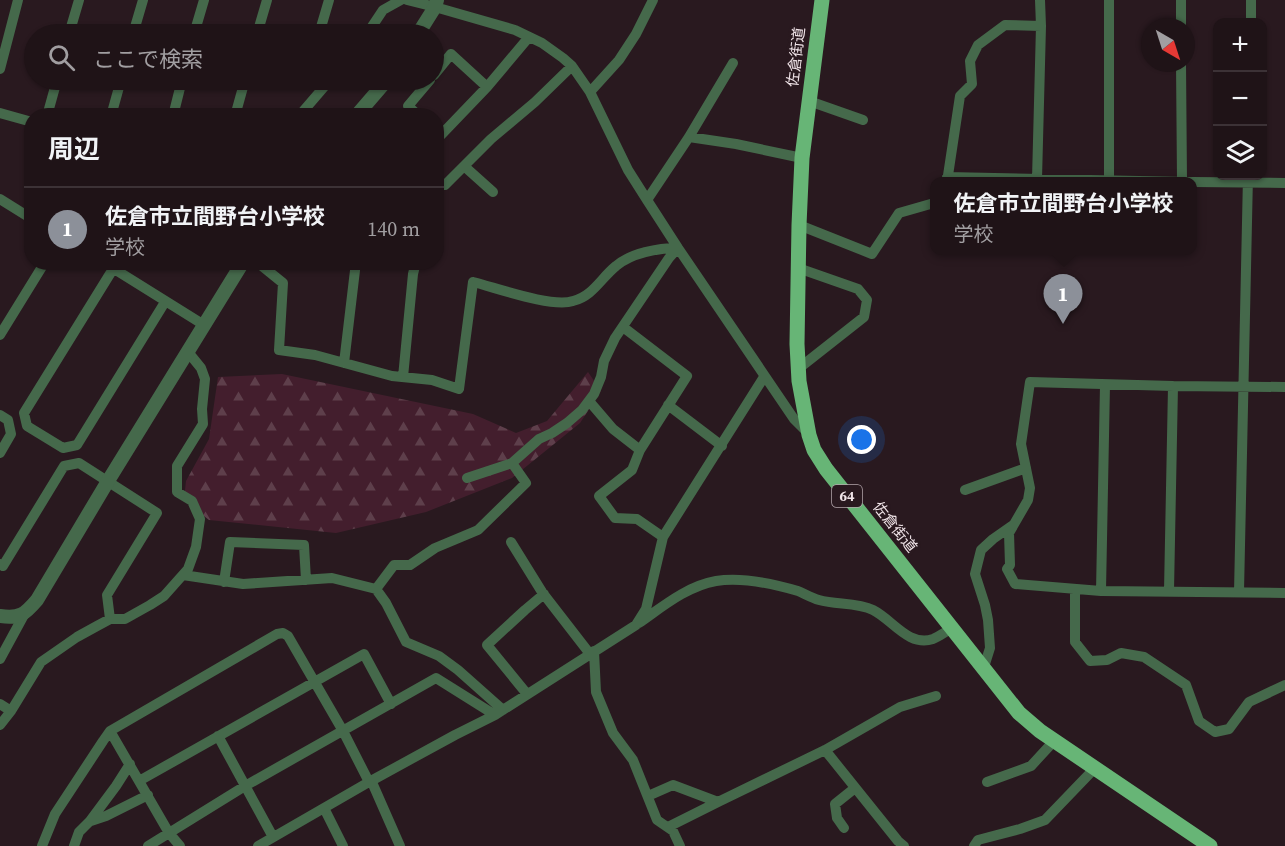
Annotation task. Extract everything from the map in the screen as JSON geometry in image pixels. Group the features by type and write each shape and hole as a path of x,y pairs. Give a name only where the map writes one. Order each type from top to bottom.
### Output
{"main road":[{"name":"佐倉街道","path":"822,0 802,158 798,268 799,381 814,450 826,469 1019,713 1054,741 1210,846"}],"street":[{"path":"0,69 18,0"},
{"path":"72,24 79,0"},
{"path":"136,24 143,0"},
{"path":"197,24 204,0"},
{"path":"260,24 267,0"},
{"path":"322,24 329,0"},
{"path":"374,24 383,10 401,0"},
{"path":"407,0 436,3 515,30 542,43 572,66 590,92 628,170 647,200 764,377 794,419 809,435"},
{"path":"590,92 619,60 636,34 653,0"},
{"path":"1037,177 1040,0"},
{"path":"1109,0 1109,177"},
{"path":"1181,0 1181,18"},
{"path":"1251,0 1251,18"},
{"path":"424,24 436,3"},
{"path":"947,177 960,96 972,84 970,61 978,45 1005,25 1041,26"},
{"path":"444,132 487,87 529,37"},
{"path":"444,63 451,54 487,87"},
{"path":"647,200 689,137 733,63"},
{"path":"444,180 464,166 572,66"},
{"path":"1181,72 1182,177"},
{"path":"49,108 54,90"},
{"path":"113,108 118,90"},
{"path":"174,108 179,90"},
{"path":"237,108 242,90"},
{"path":"306,108 321,90"},
{"path":"363,108 378,90"},
{"path":"410,108 408,106 422,90"},
{"path":"809,101 863,120"},
{"path":"0,113 24,120"},
{"path":"689,137 802,158"},
{"path":"464,166 494,192"},
{"path":"1197,182 1229,180"},
{"path":"1239,592 1248,180"},
{"path":"1257,180 1285,183"},
{"path":"1,202 24,215"},
{"path":"799,225 872,254 899,213 930,204"},
{"path":"468,478 512,463 539,439 567,423 582,410 594,394 604,361 615,338 678,248"},
{"path":"267,270 283,283 279,350 315,354 392,376 432,380 459,389 473,282 549,302 572,302 586,296 616,265 631,257 647,251 678,248"},
{"path":"798,268 858,289 867,300 864,316 798,369"},
{"path":"0,335 40,270"},
{"path":"112,270 24,413 27,426 63,448 77,445 165,302"},
{"path":"115,270 204,325"},
{"path":"0,659 25,613 38,600 108,481 238,270"},
{"path":"345,363 355,270"},
{"path":"404,377 414,270"},
{"path":"623,327 687,376 640,450 632,470 599,496 615,518 637,519 663,537"},
{"path":"0,725 41,662 77,637 110,619 125,619 150,605 164,596 188,569 196,548 200,519 192,501 177,492 177,466 203,424 205,378 201,368 188,352"},
{"path":"636,625 646,609 663,537 764,377"},
{"path":"1285,387 1030,382 1021,444 1030,488 1028,500 1009,533 1010,565 1006,569 1015,584 1101,591 1285,593"},
{"path":"1101,591 1105,385"},
{"path":"1168,591 1173,386"},
{"path":"589,402 613,429 640,450"},
{"path":"668,405 722,446"},
{"path":"0,415 8,420 11,434 0,453"},
{"path":"0,564 3,566 64,466 79,463 158,513 107,595 110,619"},
{"path":"376,589 394,565 410,565 435,548 478,530 526,483 512,463"},
{"path":"965,490 1026,468"},
{"path":"984,667 990,648 988,620 975,574 981,550 993,538 1014,525"},
{"path":"224,582 230,542 304,545 306,580"},
{"path":"511,542 544,594 592,652 596,692 613,733 633,760 657,820 673,831 680,846"},
{"path":"183,575 243,584 333,578 376,589 386,603 406,642 439,656 499,713"},
{"path":"258,846 370,781 499,713 675,598 715,581 745,580 797,591 819,600 865,607 874,611 910,638 920,641 933,639 953,628"},
{"path":"1075,589 1075,642 1090,661 1107,660 1121,653 1144,657 1186,685 1199,721 1215,732 1229,729 1249,702 1285,685"},
{"path":"527,694 487,645 544,594"},
{"path":"0,616 11,618 25,613"},
{"path":"42,846 55,814 110,731 277,634 283,633 288,636 343,731 370,781 400,846"},
{"path":"139,781 364,654 391,704"},
{"path":"148,846 245,786 436,678 499,713"},
{"path":"668,827 825,750 900,707 936,696"},
{"path":"0,704 11,711"},
{"path":"110,731 169,833 180,846"},
{"path":"218,736 273,837"},
{"path":"987,782 1031,766 1054,741"},
{"path":"825,750 904,846"},
{"path":"74,846 79,832 90,822 117,786 130,764"},
{"path":"974,846 978,840 1045,820 1095,768"},
{"path":"648,796 673,785 718,802"},
{"path":"844,828 837,818 835,804 855,788"},
{"path":"90,822 148,795"},
{"path":"324,808 343,846"}],"green space":[{"path":"588,372 601,391 580,423 512,478 426,512 336,533 209,520 184,500 186,481 209,439 218,377 282,374 473,414 516,433 547,421"}],"place":[{"name":"佐倉市立間野台小学校","path":"1063,324"}]}
